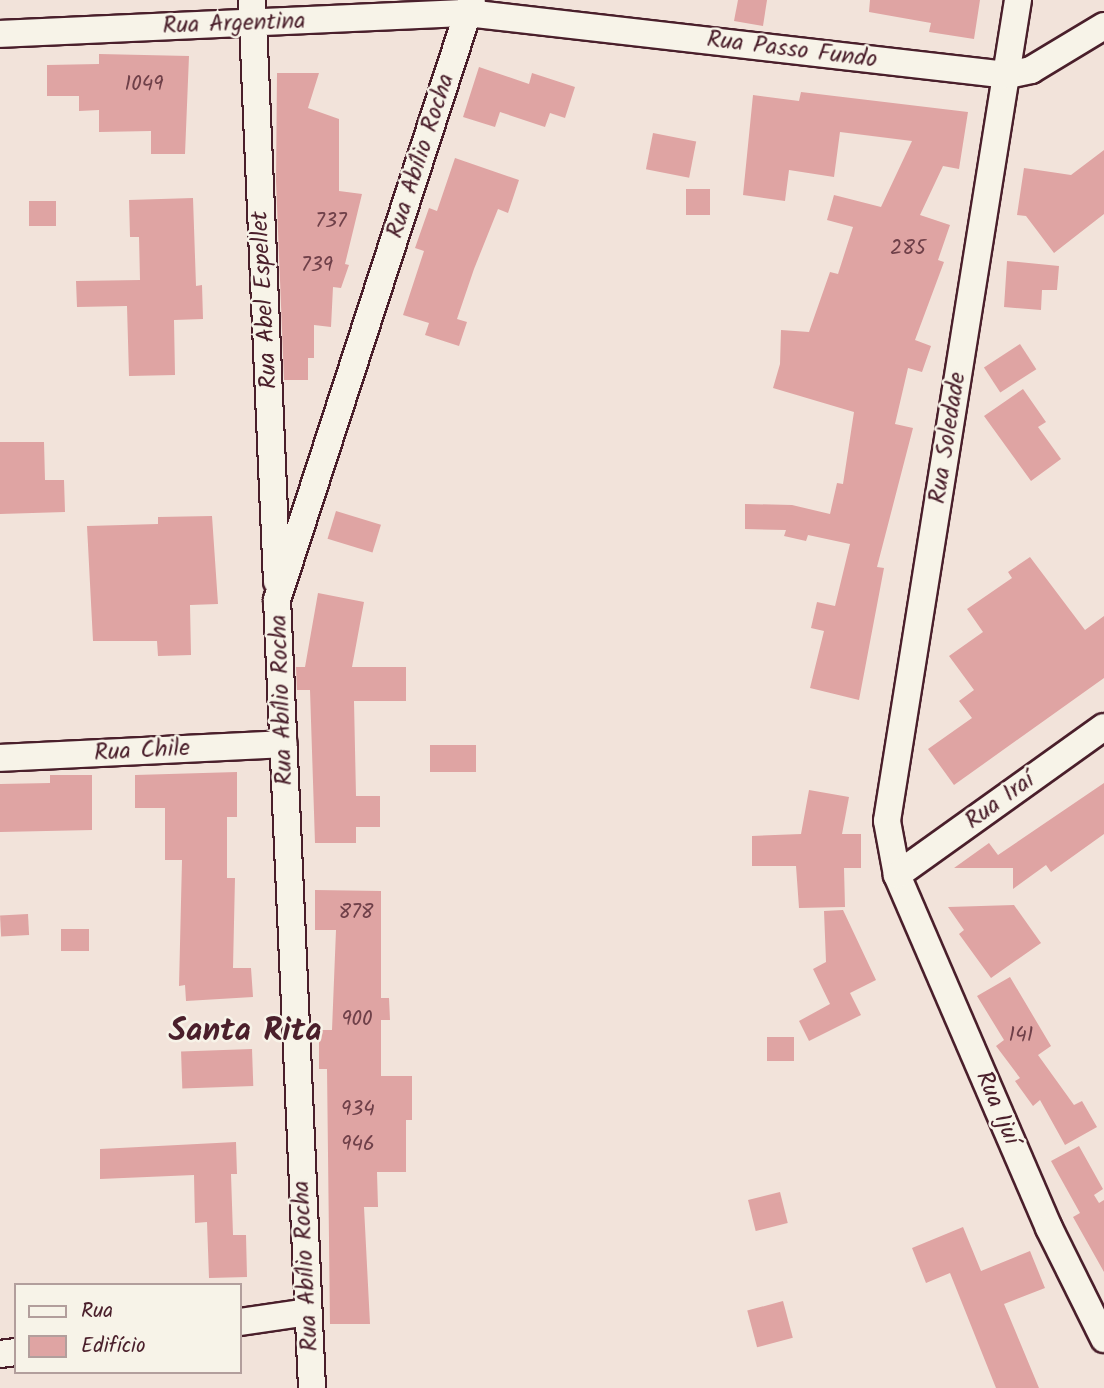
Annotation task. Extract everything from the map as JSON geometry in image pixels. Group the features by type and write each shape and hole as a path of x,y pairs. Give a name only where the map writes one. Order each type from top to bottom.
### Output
{"street":[{"name":"Rua Soledade","path":"897,875 887,821 889,792 1008,75 1018,0"},
{"name":"Rua Passo Fundo","path":"470,7 1008,75 1031,70 1104,26"},
{"name":"Rua Argentina","path":"0,34 252,11 470,7"},
{"name":"Rua Abílio Rocha","path":"312,1388 278,600 470,7"},
{"name":"Rua Abel Espellet","path":"252,11 278,600"},
{"name":"Rua Iraí","path":"897,875 1104,727"},
{"name":"Rua Chile","path":"0,758 284,744"},
{"name":"Rua Ijuí","path":"897,875 1049,1228 1104,1339"},
{"path":"242,1322 309,1312"}],"building":[{"path":"738,0 767,0 763,26 734,21"},
{"path":"870,0 980,0 974,39 929,32 931,23 869,12"},
{"path":"99,54 189,56 185,154 151,154 151,131 99,132 99,110 79,111 79,96 47,96 47,65 99,64"},
{"path":"479,67 529,84 532,73 575,87 565,118 550,113 545,127 500,112 495,127 463,117"},
{"path":"277,73 319,73 308,108 339,119 339,191 362,194 345,264 349,265 341,288 333,287 331,327 314,325 314,358 308,358 308,380 284,380 276,181"},
{"path":"801,92 968,112 959,169 943,166 920,215 950,225 938,260 944,262 915,340 931,346 922,372 908,368 895,424 913,428 877,567 884,568 859,700 810,688 824,631 811,628 817,602 835,606 850,544 808,535 806,541 784,536 786,530 745,529 745,504 792,505 830,514 837,483 843,484 854,412 773,388 780,364 781,330 809,332 830,272 838,274 853,227 827,220 834,195 881,207 912,141 840,132 834,177 789,170 785,201 743,195 753,95 799,101"},
{"path":"653,133 696,141 689,178 646,169"},
{"path":"1104,150 1104,214 1054,253 1026,216 1017,215 1024,168 1071,175"},
{"path":"455,158 519,180 508,213 498,209 474,269 457,319 467,322 459,346 425,335 429,323 403,315 424,251 415,248 429,208 437,211"},
{"path":"686,189 710,189 710,215 686,215"},
{"path":"193,198 196,286 202,285 203,319 174,320 175,375 129,376 127,306 77,307 76,281 140,280 139,237 130,237 129,200"},
{"path":"29,201 56,201 56,226 29,226"},
{"path":"1007,261 1059,266 1057,290 1042,290 1041,310 1004,307"},
{"path":"1020,344 1036,369 1000,393 984,367"},
{"path":"1023,389 1046,422 1038,427 1061,459 1031,481 984,416"},
{"path":"0,442 44,442 45,480 64,480 65,512 0,514"},
{"path":"336,511 381,525 372,552 328,539"},
{"path":"212,516 218,604 190,605 191,655 158,656 157,641 93,641 87,526 158,524 158,517"},
{"path":"1030,557 1085,630 1104,616 1104,678 954,785 928,749 972,718 959,701 974,690 949,656 983,632 967,609 1012,578 1008,572"},
{"path":"318,593 364,602 352,667 406,667 406,701 354,701 356,796 380,796 380,827 356,827 356,843 315,843 310,690 297,690 296,667 305,667"},
{"path":"430,745 476,745 476,772 430,772"},
{"path":"237,772 237,817 227,817 227,878 235,878 233,968 251,968 253,997 186,1001 185,985 179,986 182,860 165,860 165,808 135,808 135,775"},
{"path":"50,775 92,775 92,830 0,832 0,784 50,783"},
{"path":"1104,783 1104,834 1051,872 1046,865 1013,889 1013,868 954,868 989,843 998,855"},
{"path":"809,790 849,797 842,834 861,834 861,868 844,868 845,907 799,908 796,866 752,866 752,836 801,834"},
{"path":"315,890 381,891 381,998 389,998 390,1020 381,1020 381,1076 412,1076 412,1120 406,1120 406,1172 377,1172 378,1207 364,1207 370,1324 330,1324 327,1069 319,1069 319,1030 332,1030 336,930 315,930"},
{"path":"1014,905 1041,943 991,978 959,934 964,930 948,907"},
{"path":"843,910 876,980 850,993 861,1015 809,1041 799,1021 830,1004 813,969 826,962 824,911"},
{"path":"28,914 29,935 1,936 0,915"},
{"path":"61,929 89,929 89,951 61,951"},
{"path":"1010,977 1051,1046 1038,1055 1074,1105 1082,1101 1097,1127 1065,1145 1040,1100 1033,1106 1015,1081 1020,1078 996,1046 1004,1040 977,996"},
{"path":"767,1037 794,1037 794,1061 767,1061"},
{"path":"252,1049 253,1086 182,1088 181,1051"},
{"path":"236,1142 237,1174 231,1174 233,1235 246,1235 247,1277 209,1278 207,1222 195,1223 194,1175 100,1179 100,1149"},
{"path":"1079,1146 1103,1189 1094,1195 1099,1203 1104,1200 1104,1272 1073,1217 1080,1213 1051,1161"},
{"path":"780,1192 788,1223 756,1231 748,1200"},
{"path":"963,1227 981,1271 1030,1251 1045,1288 1004,1304 1039,1388 996,1388 950,1273 926,1283 912,1248"},
{"path":"783,1301 793,1338 757,1347 747,1311"}],"district":[{"name":"Santa Rita","path":"245,1032"}]}
